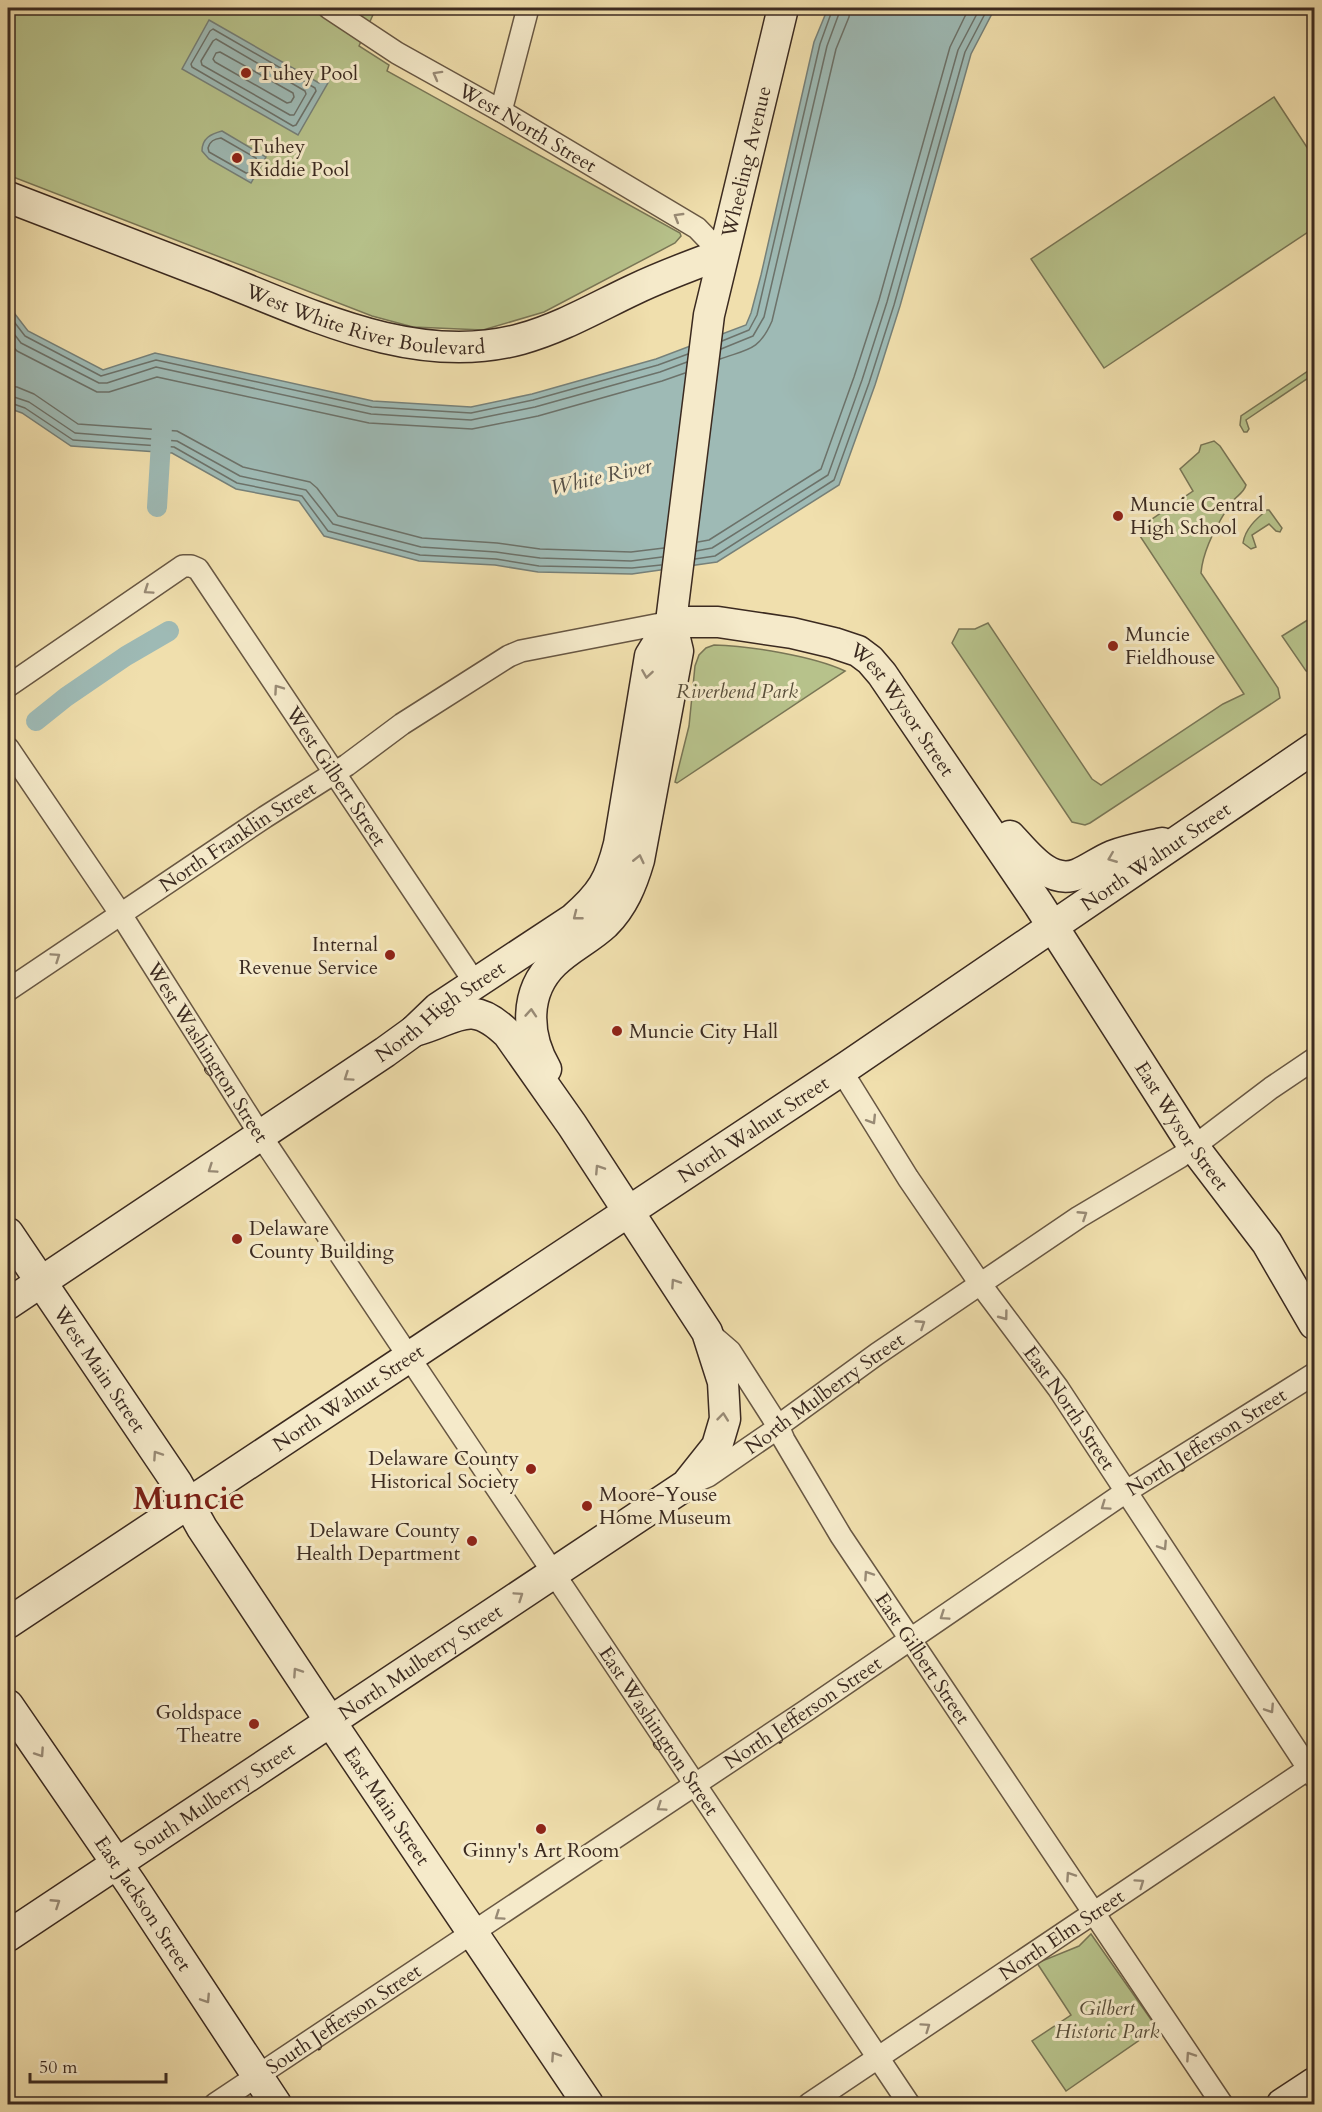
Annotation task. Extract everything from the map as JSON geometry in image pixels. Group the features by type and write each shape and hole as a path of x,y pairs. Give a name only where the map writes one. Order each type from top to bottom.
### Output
{"main road":[{"name":"Wheeling Avenue","path":"693,450 709,315 783,8"},
{"name":"West White River Boulevard","path":"8,197 316,316 368,333 420,345 471,347 521,339 571,320 677,270 722,254"},
{"name":"North High Street","path":"572,1125 562,1098 541,1060 532,1037 530,1017 533,999 545,972 605,923 624,901 639,860 678,651 671,622 693,450"},
{"name":"North High Street","path":"8,1304 261,1136 414,1031 438,1008 573,919 590,905 603,889 613,868 650,656 671,622"},
{"name":"West Wysor Street","path":"671,622 718,622 792,633 858,651 870,660 882,674 1052,926"},
{"name":"North Walnut Street","path":"8,1623 841,1070 1188,836 1314,748"},
{"path":"962,792 1000,825 1039,866 1067,877 1112,856 1188,836"},
{"name":"East Wysor Street","path":"1052,926 1193,1146 1267,1244 1314,1324"},
{"path":"414,1031 435,1026 466,1013 479,1013 495,1021 508,1034 572,1125 627,1212"},
{"name":"East Gilbert Street","path":"627,1212 707,1332"},
{"name":"West Main Street","path":"8,1233 177,1483 188,1504"},
{"path":"686,1485 717,1446 725,1419 723,1382 707,1332"},
{"name":"North Mulberry Street","path":"330,1721 686,1485"},
{"name":"East Main Street","path":"188,1504 330,1721 588,2104"},
{"name":"East Jackson Street","path":"8,1705 276,2104"},
{"name":"South Mulberry Street","path":"8,1936 330,1721"},
{"path":"1282,2104 1314,2083"}],"street":[{"name":"West North Street","path":"329,8 397,53 501,111 697,228 722,254"},
{"path":"501,111 528,8"},
{"name":"West Gilbert Street","path":"8,686 183,566 191,566 198,570 476,983"},
{"name":"North Franklin Street","path":"8,990 335,772 402,724 509,656 521,651 671,622"},
{"name":"West Washington Street","path":"8,748 120,914 261,1136 409,1358"},
{"name":"North Mulberry Street","path":"686,1485 708,1476 892,1344 1079,1217 1180,1157 1271,1088 1314,1059"},
{"name":"East North Street","path":"841,1070 908,1178 981,1285 1058,1388 1313,1770"},
{"name":"East Gilbert Street","path":"707,1332 730,1351 778,1426 841,1536 1222,2104"},
{"name":"East Washington Street","path":"409,1358 909,2104"},
{"name":"North Jefferson Street","path":"473,1934 1127,1491 1314,1374"},
{"name":"North Elm Street","path":"810,2104 1313,1770"},
{"name":"South Jefferson Street","path":"215,2104 473,1934"}],"green space":[{"path":"8,8 376,8 359,46 389,65 387,71 680,233 681,236 675,243 544,312 483,330 413,327 372,316 8,175"},
{"path":"1274,97 1314,158 1314,228 1104,368 1031,259"},
{"path":"1314,367 1314,374 1246,420 1249,429 1244,432 1240,425 1241,416"},
{"path":"1214,441 1220,446 1246,485 1231,503 1216,528 1202,564 1201,573 1278,688 1280,698 1090,823 1085,825 1072,822 952,643 959,629 975,629 988,623 1092,779 1101,785 1223,704 1244,694 1136,530 1193,491 1180,469 1199,452 1201,445"},
{"path":"1267,510 1282,528 1280,532 1276,531 1269,524 1252,535 1256,547 1251,549 1243,543 1246,533"},
{"path":"1314,616 1314,671 1311,673 1306,671 1282,636"},
{"name":"Riverbend Park","path":"714,645 781,653 845,671 677,783 675,782 689,726 695,666 699,655 706,648"},
{"name":"Gilbert Historic Park","path":"1091,1934 1157,2028 1066,2091 1032,2041 1071,2015 1037,1963 1079,1946"}],"water":[{"name":"White River","path":"828,8 995,8 971,54 900,306 875,385 839,485 717,562 632,574 538,572 495,565 419,561 324,536 299,501 236,489 172,453 71,446 22,413 8,408 8,305 28,331 103,370 155,353 373,401 471,407 532,394 656,359 746,325 761,275 814,42"},
{"name":"Tuhey Pool","path":"209,20 319,83 322,78 329,81 298,135 182,69"},
{"name":"Tuhey Kiddie Pool","path":"222,131 266,157 251,183 209,159 202,151 208,137"}],"waterway":[{"path":"157,507 162,426"},
{"path":"36,721 66,697 126,656 169,631"}],"place":[{"name":"Tuhey Pool","path":"246,73"},
{"name":"Tuhey Kiddie Pool","path":"237,158"},
{"name":"Muncie Central High School","path":"1118,516"},
{"name":"Muncie Fieldhouse","path":"1113,646"},
{"name":"Internal Revenue Service","path":"390,955"},
{"name":"Muncie City Hall","path":"617,1031"},
{"name":"Delaware County Building","path":"237,1239"},
{"name":"Delaware County Historical Society","path":"531,1469"},
{"name":"Moore-Youse Home Museum","path":"587,1506"},
{"name":"Delaware County Health Department","path":"472,1541"},
{"name":"Goldspace Theatre","path":"254,1724"},
{"name":"Ginny's Art Room","path":"541,1829"}],"district":[{"name":"Muncie","path":"189,1499"}]}
